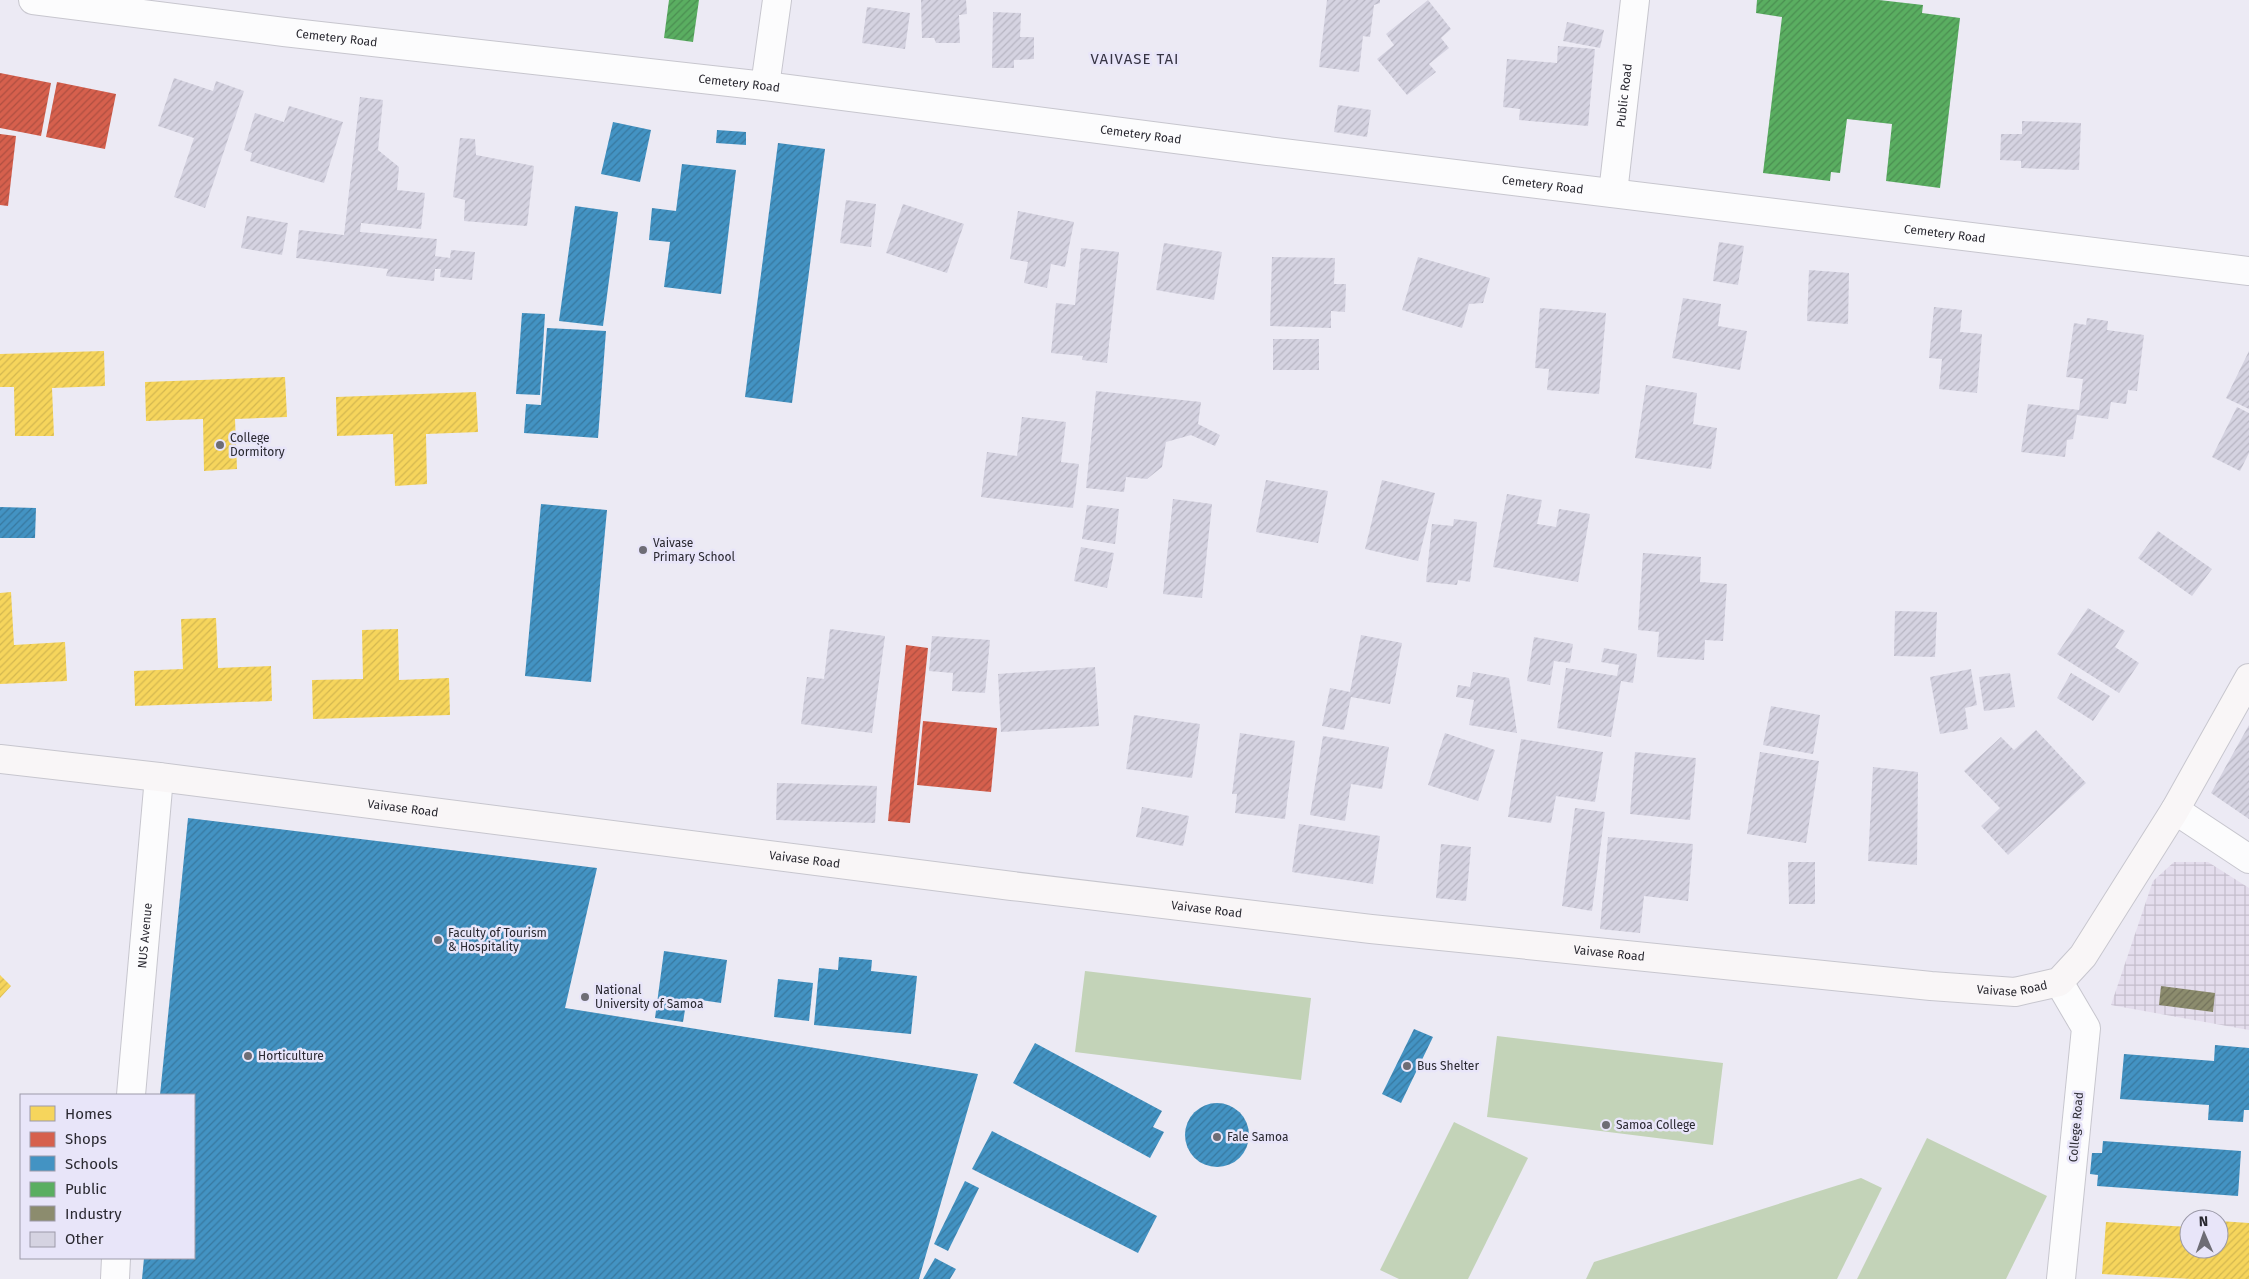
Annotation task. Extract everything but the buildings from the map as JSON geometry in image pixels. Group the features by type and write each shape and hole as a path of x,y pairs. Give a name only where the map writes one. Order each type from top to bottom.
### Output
{"main road":[{"name":"Vaivase Road","path":"0,759 159,777 1012,886 1470,940 2015,992 2059,982 2083,956 2175,810 2249,678"}],"street":[{"name":"Cemetery Road","path":"32,0 71,2 284,32 765,86 1069,126 2249,271"},
{"path":"765,86 777,0"},
{"name":"Public Road","path":"1613,193 1635,0"},
{"name":"NUS Avenue","path":"131,1094 159,777"},
{"path":"2175,810 2249,860"},
{"name":"College Road","path":"2059,982 2086,1028 2062,1279"},
{"path":"114,1279 116,1259"}],"shaded area":[{"path":"2174,862 2208,862 2249,888 2249,1030 2111,1005 2153,881"}],"green space":[{"path":"1085,971 1311,998 1301,1080 1075,1052"},
{"path":"1497,1036 1723,1063 1713,1145 1487,1117"},
{"path":"1454,1122 1528,1158 1468,1279 1399,1279 1380,1270"},
{"path":"1927,1138 2047,1196 2006,1279 1857,1279"},
{"path":"1861,1178 1882,1188 1837,1279 1586,1279 1594,1262"}],"place":[{"name":"College Dormitory","path":"220,445"},
{"name":"Vaivase Primary School","path":"643,550"},
{"name":"Faculty of Tourism & Hospitality","path":"438,940"},
{"name":"National University of Samoa","path":"585,997"},
{"name":"Horticulture","path":"248,1056"},
{"name":"Bus Shelter","path":"1407,1066"},
{"name":"Samoa College","path":"1606,1125"},
{"name":"Fale Samoa","path":"1217,1137"}],"district":[{"name":"VAIVASE TAI","path":"1135,59"}]}
